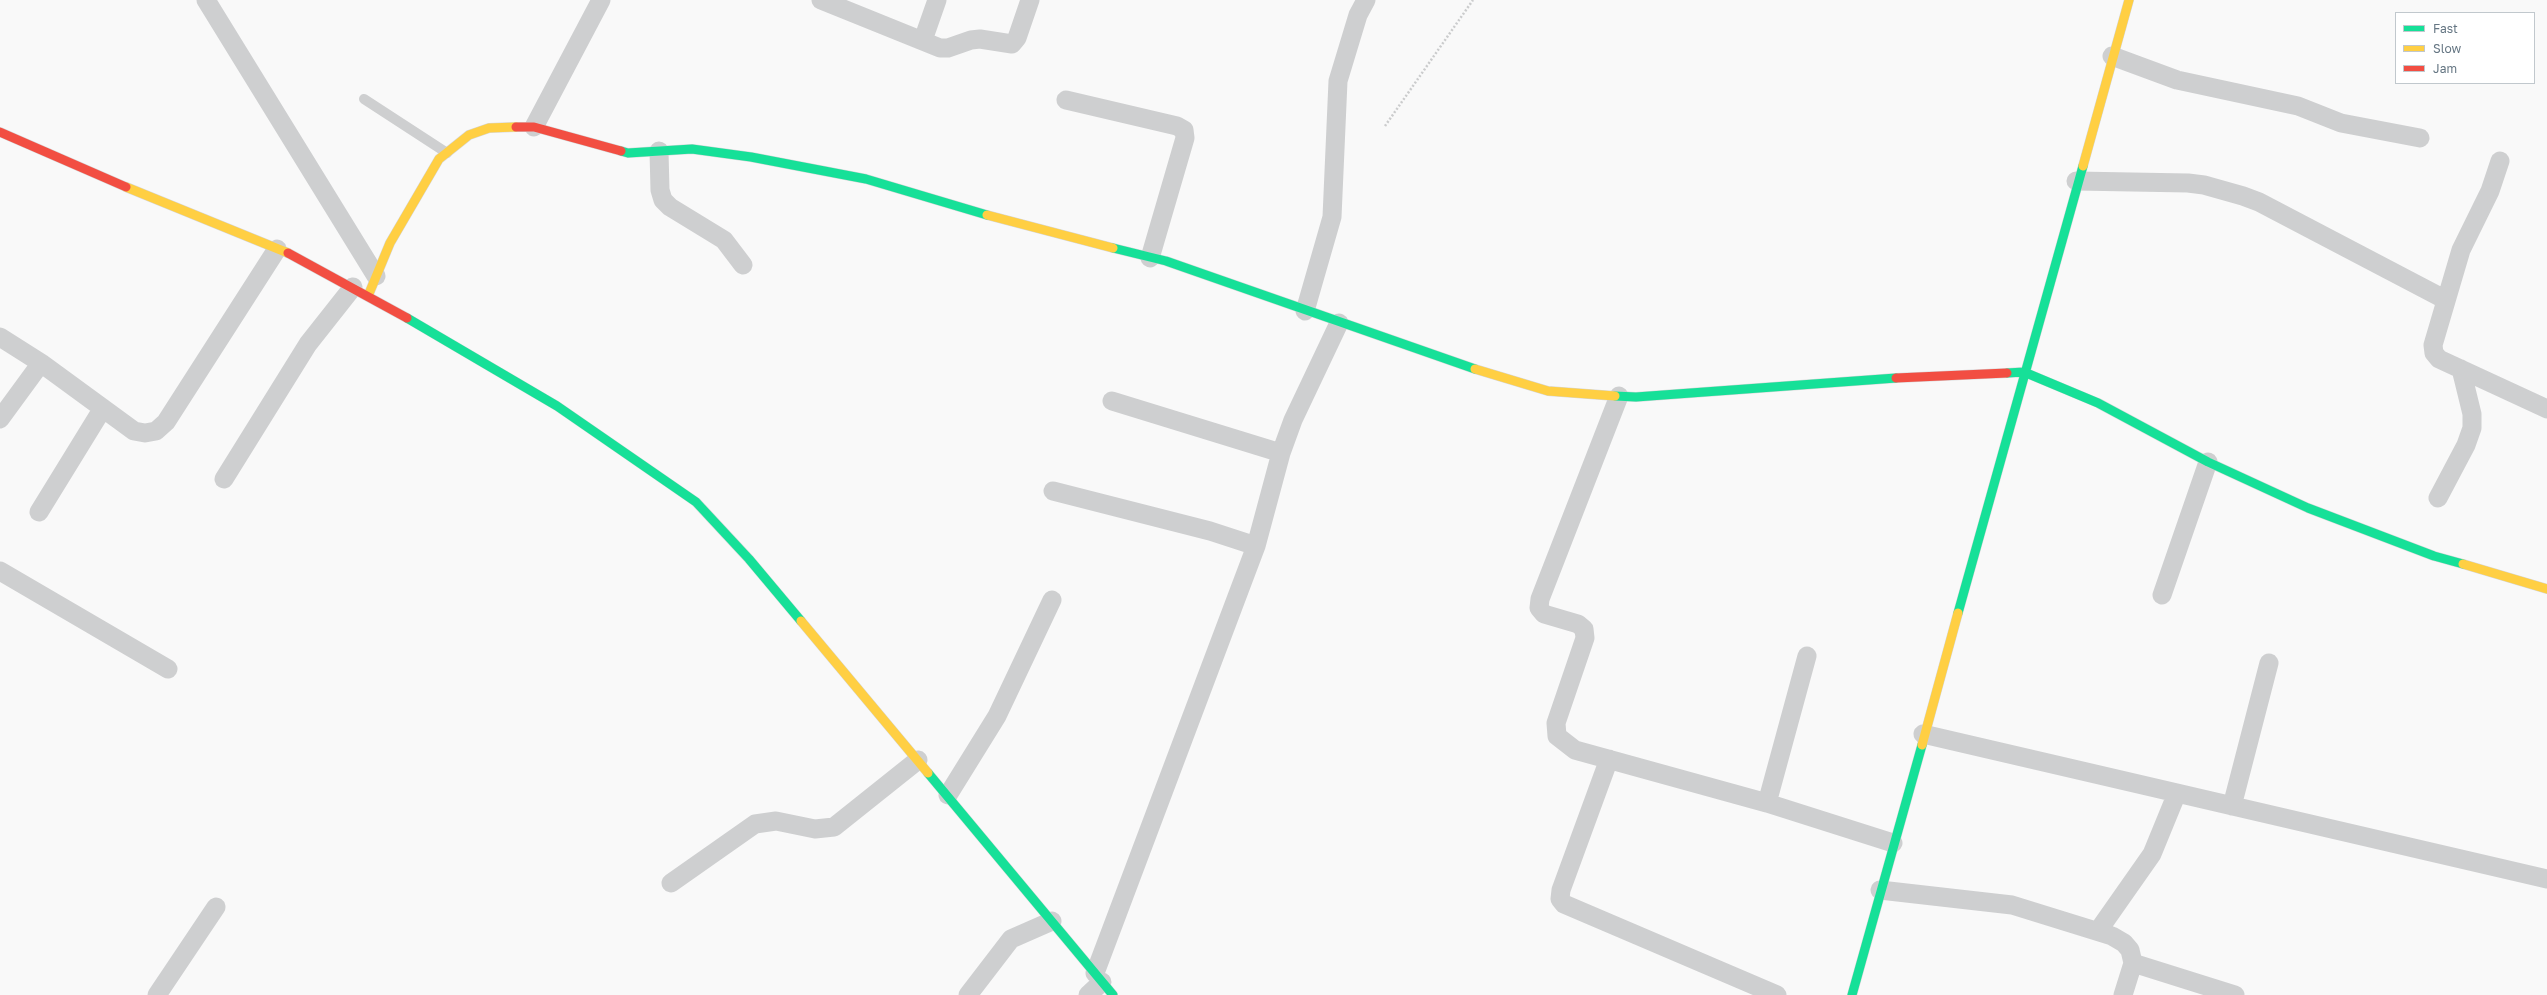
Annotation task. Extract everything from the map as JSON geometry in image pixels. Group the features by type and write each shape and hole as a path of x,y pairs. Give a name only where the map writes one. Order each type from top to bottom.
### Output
{"main road":[{"path":"1852,995 2076,181 2129,0"},
{"path":"360,291 376,276 390,243 439,159 469,135 489,128 534,127 628,153 692,149 751,157 866,179 1037,230 1150,258 1339,323 1527,385 1555,392 1619,396 1672,395 1909,376 2024,372 2098,403 2208,462 2308,508 2427,554 2547,589"},
{"path":"0,132 118,184 302,259 360,291 557,406 696,502 748,559 948,795 1103,983"}],"street":[{"path":"206,0 376,276"},
{"path":"534,127 601,0"},
{"path":"821,0 940,48 948,48 971,40 1012,44 1017,38 1030,0"},
{"path":"922,40 937,0"},
{"path":"1305,311 1332,217 1338,81 1358,15 1366,0"},
{"path":"2112,56 2177,80 2298,106 2341,123 2420,138"},
{"path":"1066,100 1177,126 1184,130 1185,138 1150,258"},
{"path":"659,151 660,190 663,200 670,208 724,240 743,265"},
{"path":"2500,161 2490,190 2461,250 2433,345 2434,354 2439,359 2547,409"},
{"path":"2076,181 2188,183 2204,185 2243,196 2259,202 2446,300"},
{"path":"0,337 41,363 134,431 145,433 156,431 166,422 277,249"},
{"path":"224,479 308,344 360,291"},
{"path":"1088,995 1103,983 1256,546 1281,453 1293,420 1339,323"},
{"path":"0,420 41,363"},
{"path":"2438,498 2466,445 2472,428 2472,414 2461,369"},
{"path":"1619,396 1539,608 1544,614 1578,624 1584,629 1585,638 1556,723 1557,736 1575,750 1767,803 1893,843"},
{"path":"1112,401 1281,453"},
{"path":"38,512 103,408"},
{"path":"2162,595 2208,462"},
{"path":"1053,491 1210,531 1256,546"},
{"path":"0,571 168,669"},
{"path":"948,795 997,716 1052,600"},
{"path":"1767,803 1807,656"},
{"path":"2232,806 2269,663"},
{"path":"1923,734 2547,879"},
{"path":"1609,759 1561,890 1560,899 1564,904 1573,908 1777,995"},
{"path":"671,883 756,824 776,821 815,829 834,828 918,760"},
{"path":"2098,932 2152,854 2177,793"},
{"path":"1880,890 2012,905 2098,932 2124,943 2130,950 2133,963 2123,995"},
{"path":"157,995 216,907"},
{"path":"968,995 1011,939 1052,921"},
{"path":"2133,963 2235,995"}],"lane":[{"path":"364,99 448,153"}],"path":[{"path":"1385,126 1473,0"}],"traffic: fast":[{"path":"621,151 628,153 692,149 751,157 866,179 987,215"},
{"path":"1958,613 2083,166"},
{"path":"1113,248 1166,261 1475,369"},
{"path":"407,318 557,406 696,502 749,559 801,621"},
{"path":"2007,373 2024,372 2098,403 2208,462 2308,508 2434,556 2463,564"},
{"path":"1615,396 1636,397 1896,378"},
{"path":"1852,995 1922,745"},
{"path":"928,773 1113,995"}],"traffic: slow":[{"path":"2083,166 2129,0"},
{"path":"368,296 390,243 439,159 469,135 489,128 516,127"},
{"path":"126,187 288,253"},
{"path":"987,215 1113,248"},
{"path":"1475,369 1548,391 1615,396"},
{"path":"2463,564 2547,589"},
{"path":"1922,745 1958,613"},
{"path":"801,621 928,773"}],"traffic: jam":[{"path":"516,127 534,127 621,151"},
{"path":"0,132 126,187"},
{"path":"288,253 407,318"},
{"path":"1896,378 2007,373"}]}
